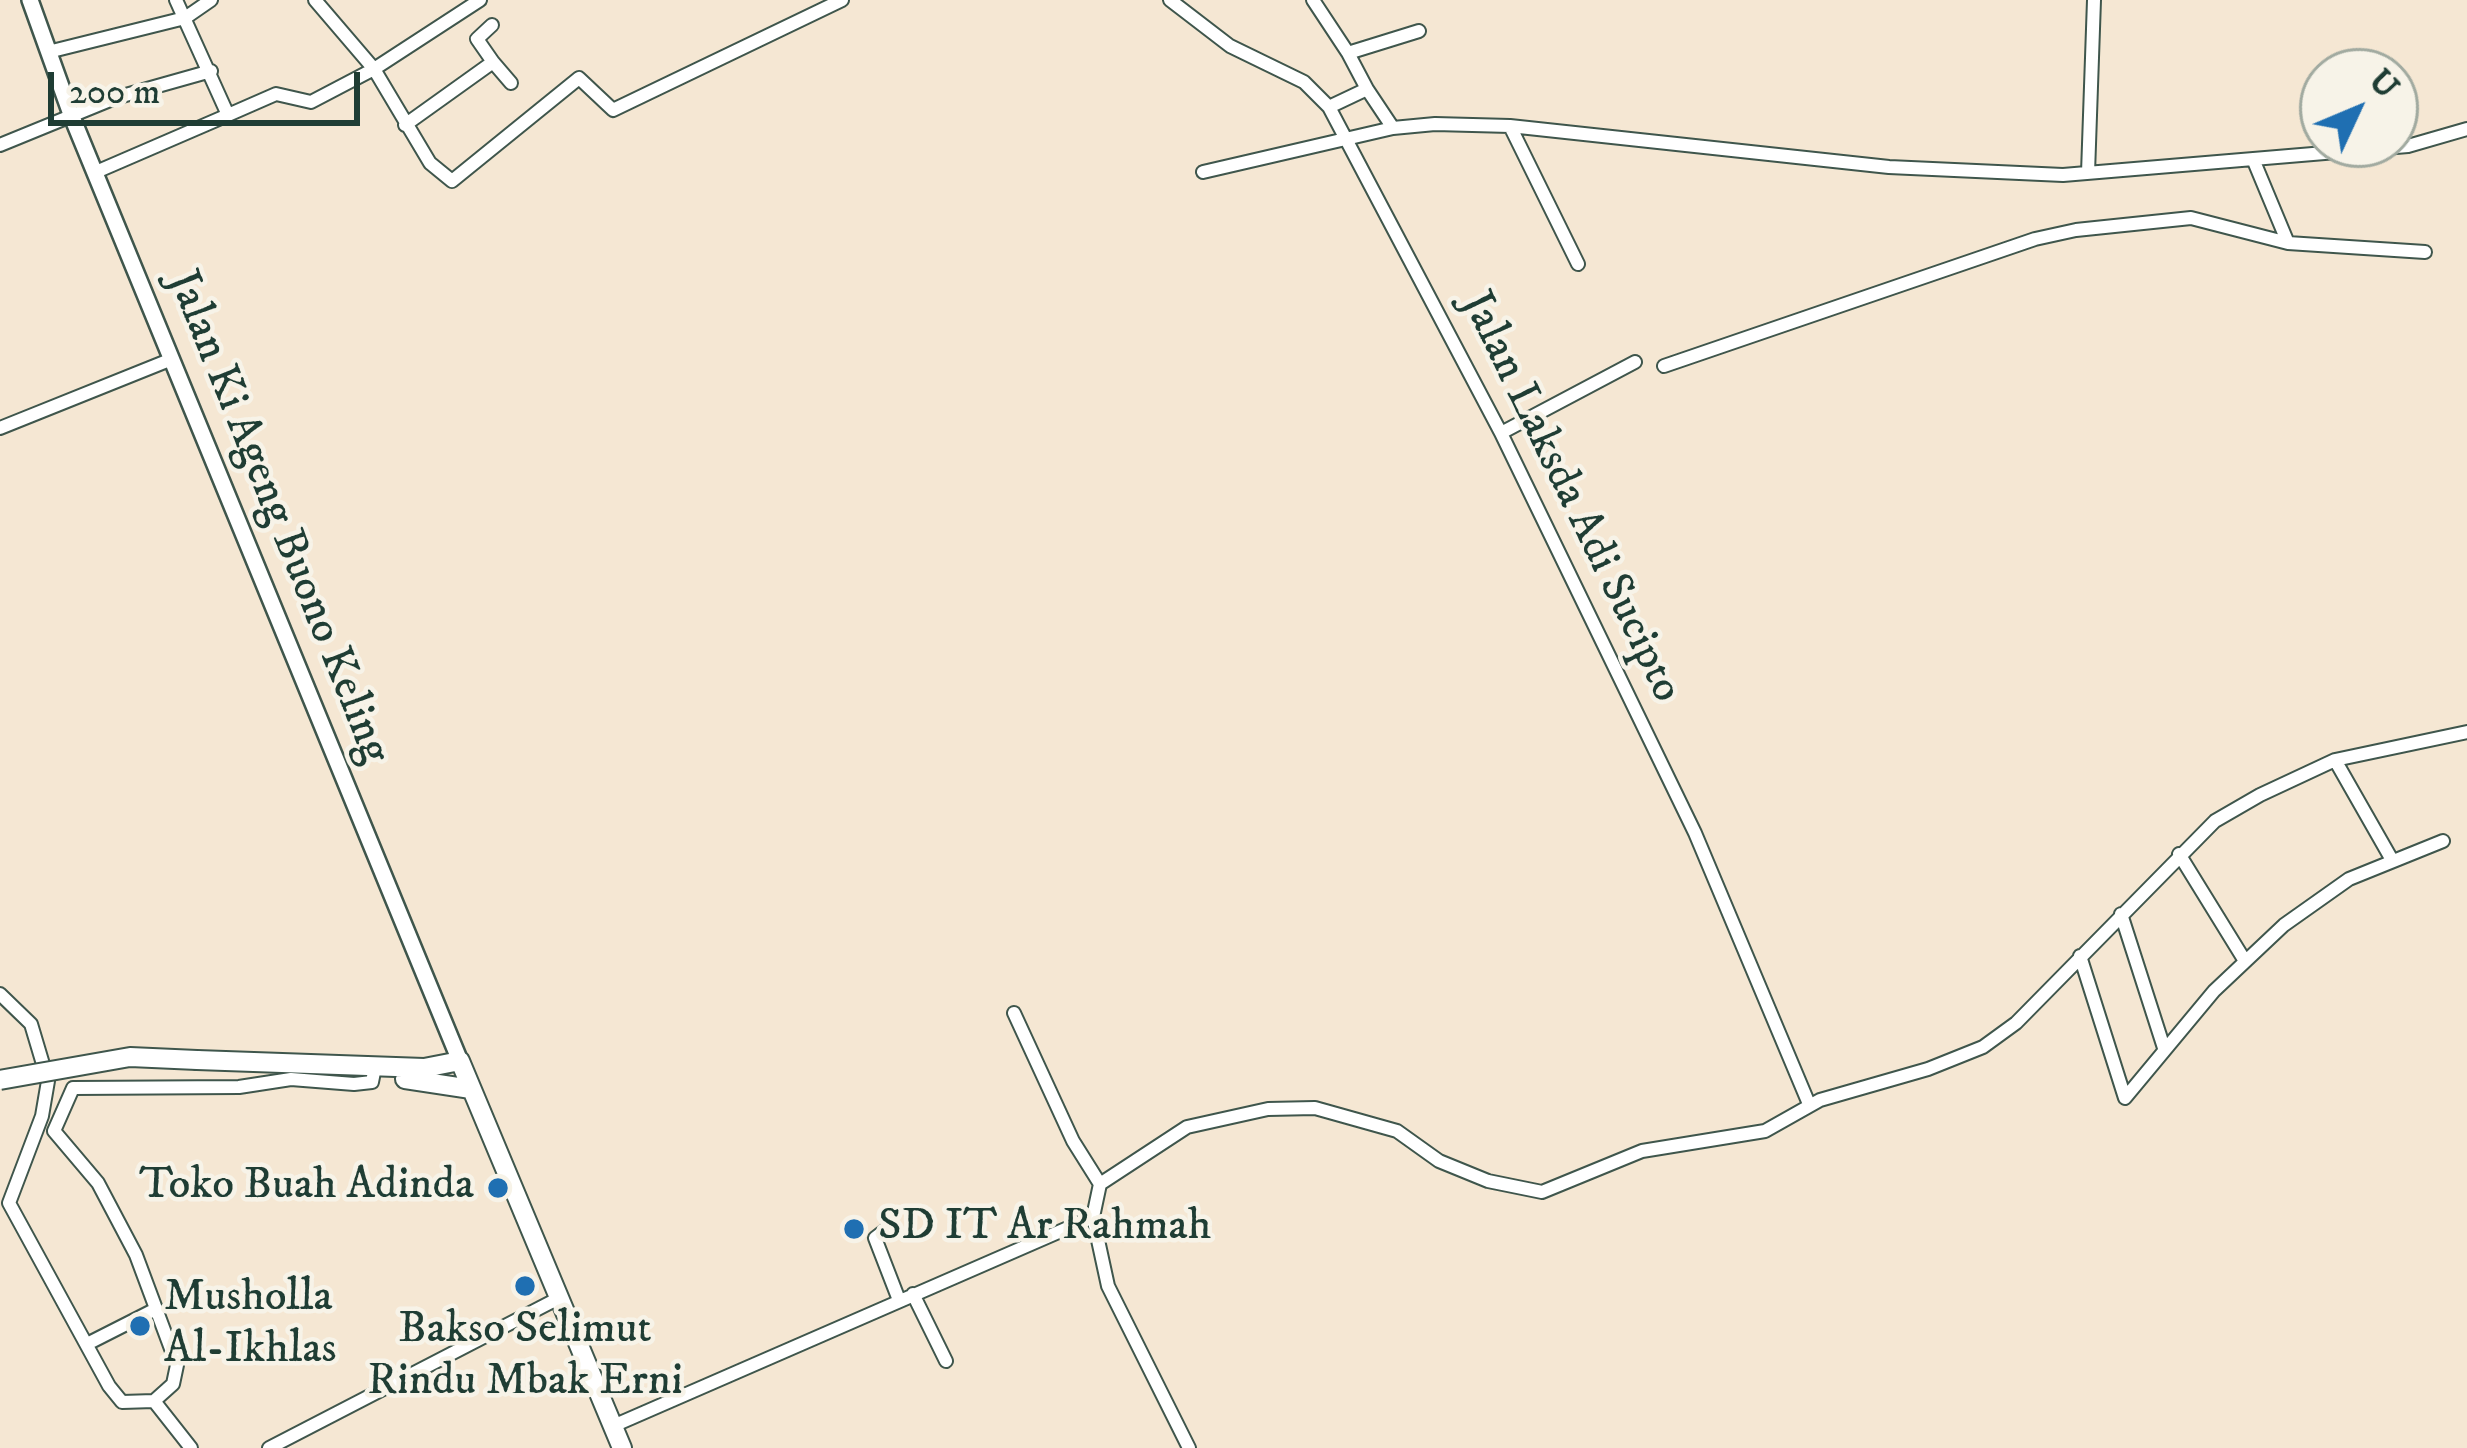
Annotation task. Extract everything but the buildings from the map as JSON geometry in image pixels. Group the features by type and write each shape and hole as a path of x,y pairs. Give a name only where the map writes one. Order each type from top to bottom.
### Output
{"highway":[{"path":"0,1080 130,1057 375,1072 471,1089"},
{"path":"375,1072 460,1061 622,1448"}],"main road":[{"name":"Jalan Ki Ageng Buono Keling","path":"30,0 72,117 460,1061"}],"street":[{"path":"176,0 228,115"},
{"path":"48,52 185,18 211,0"},
{"path":"315,0 374,69 430,163 452,181 579,78 613,110 842,0"},
{"path":"96,172 276,94 311,101 374,69 480,0"},
{"name":"Jalan Laksda Adi Sucipto","path":"1170,0 1230,46 1304,82 1328,107 1346,138 1501,433 1694,833 1810,1104"},
{"path":"1313,0 1393,128"},
{"path":"2088,173 2094,0"},
{"path":"492,25 477,39 511,83"},
{"path":"1348,53 1419,31"},
{"path":"405,124 493,62"},
{"path":"0,145 211,71"},
{"path":"1328,107 1367,89"},
{"path":"1510,126 1578,264"},
{"path":"1203,172 1393,128 1510,126 1889,167 2088,173 2408,146 2467,129"},
{"path":"2253,159 2288,243"},
{"path":"1664,365 2035,238 2076,230 2191,218 2288,243 2426,252"},
{"path":"0,428 172,359"},
{"path":"1501,433 1634,362"},
{"path":"1100,1184 1187,1127 1268,1109 1315,1108 1396,1131 1439,1160 1488,1180 1542,1192 1642,1151 1765,1131 1810,1104 1983,1047 2016,1023 2215,821 2335,760 2467,732"},
{"path":"2335,760 2392,860"},
{"path":"2080,956 2121,1097 2128,1095 2164,1048 2284,926 2349,879 2443,841"},
{"path":"2179,854 2246,962"},
{"path":"2121,914 2164,1048"},
{"path":"0,994 31,1024 45,1058 46,1092 36,1135 9,1203 122,1402 154,1401 173,1384 178,1370 136,1255 98,1183 54,1131 73,1088"},
{"path":"1014,1013 1073,1141 1100,1184 1094,1216 1108,1286 1189,1448"},
{"path":"46,1092 239,1088 291,1079 354,1084 375,1072"},
{"path":"613,1426 1094,1216"},
{"path":"888,1228 875,1238 899,1300"},
{"path":"913,1294 946,1361"},
{"path":"269,1448 559,1298"},
{"path":"86,1343 156,1309"},
{"path":"154,1401 191,1448"}],"place":[{"name":"Toko Buah Adinda","path":"498,1188"},
{"name":"SD IT Ar Rahmah","path":"854,1229"},
{"name":"Bakso Selimut Rindu Mbak Erni","path":"525,1286"},
{"name":"Musholla Al-Ikhlas","path":"140,1326"}]}
